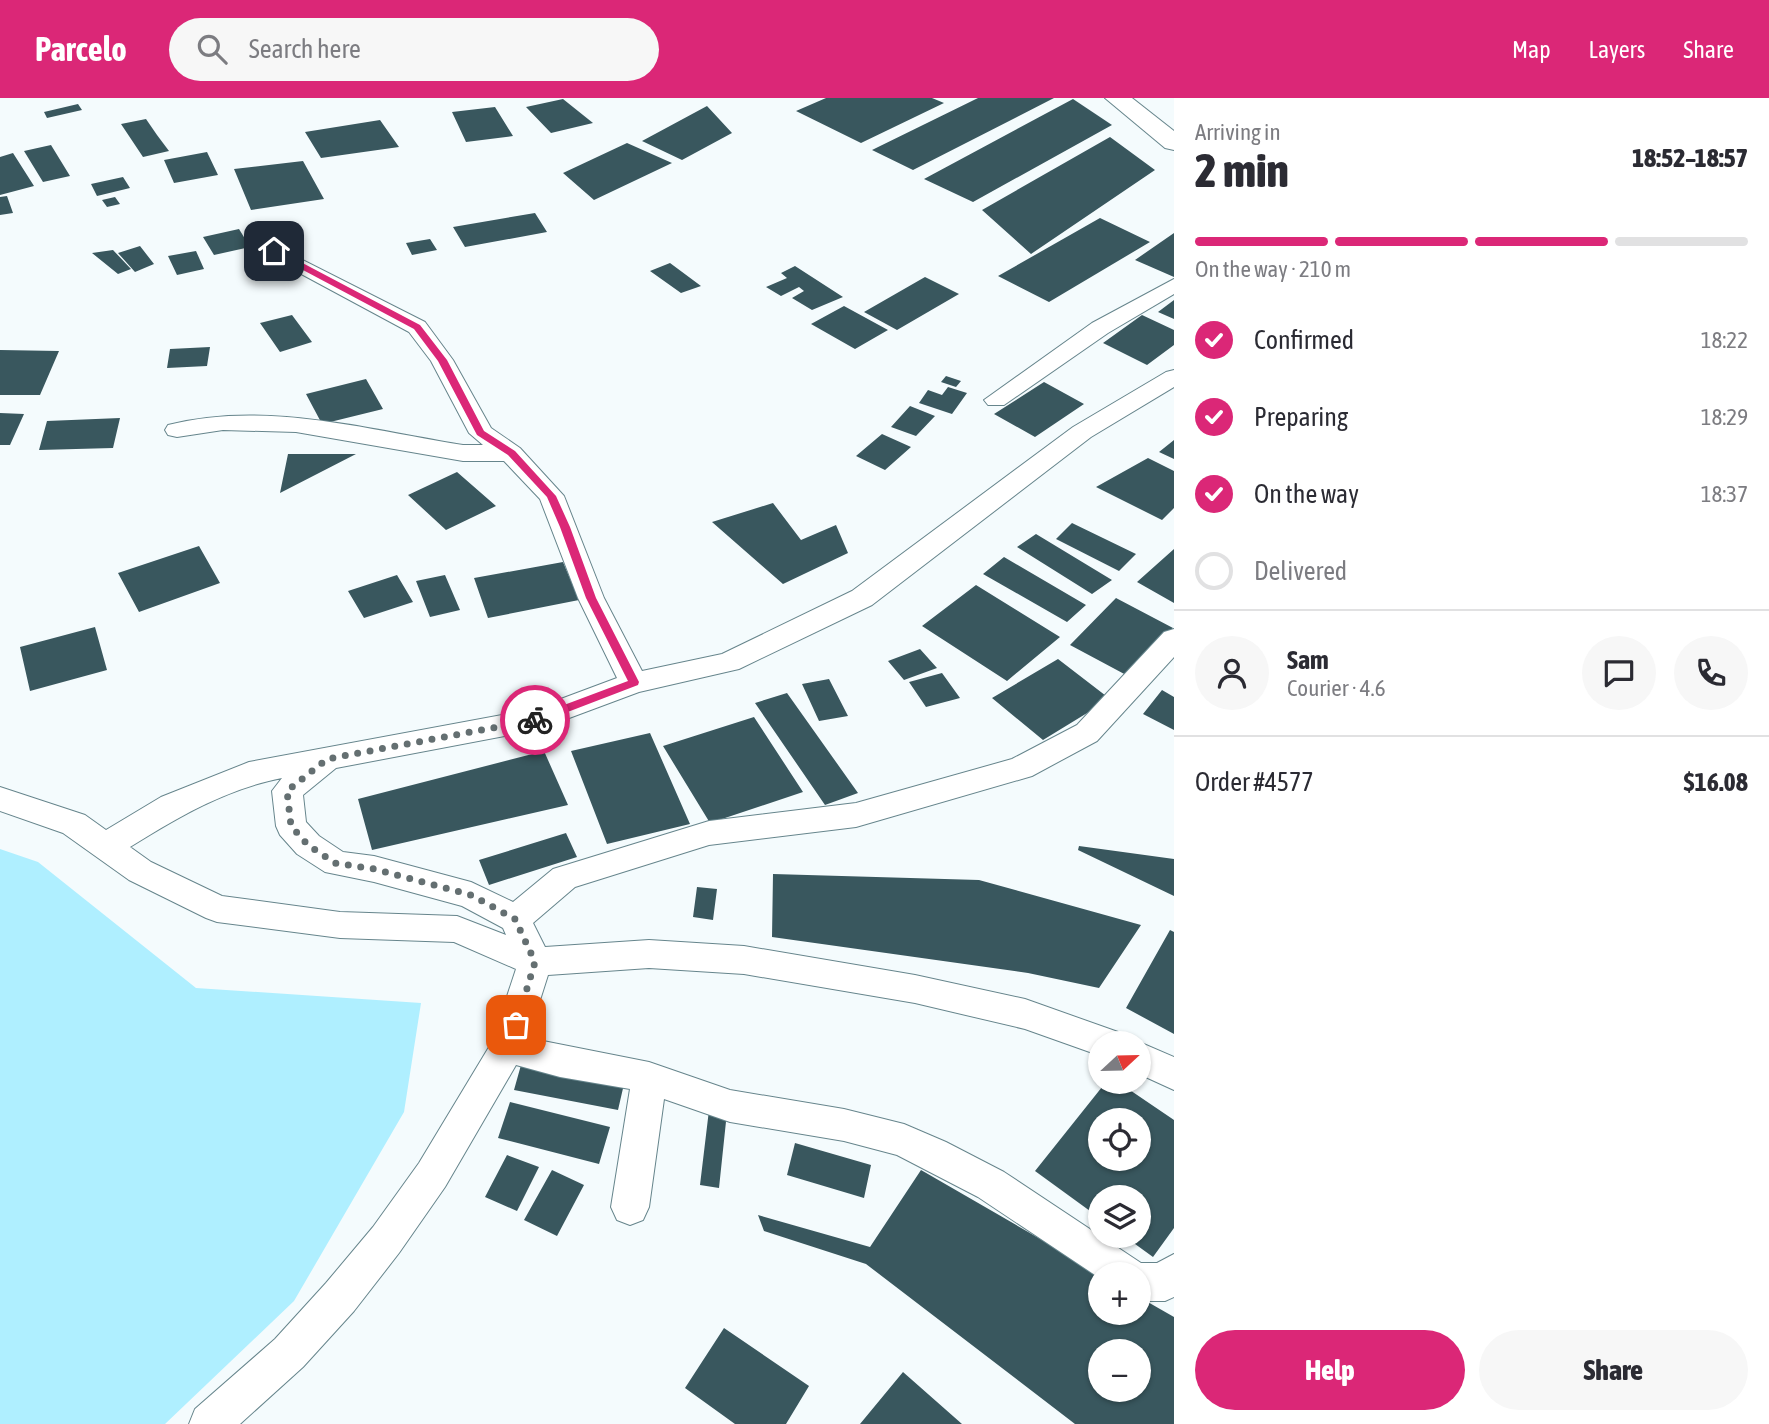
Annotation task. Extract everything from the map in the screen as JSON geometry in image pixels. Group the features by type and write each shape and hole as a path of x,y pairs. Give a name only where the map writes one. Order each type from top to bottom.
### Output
{"main road":[{"path":"1117,98 1174,143"}],"street":[{"path":"274,251 417,327 442,360 481,433 511,453 551,496 591,598 634,682"},
{"path":"996,400 1100,328 1174,285"},
{"path":"106,846 172,805 249,773 537,719 634,682 729,663 862,598 1082,432 1174,377"},
{"path":"177,430 223,423 296,425 463,453 511,453"},
{"path":"515,919 564,878 709,833 856,815 1021,768 1087,733 1174,639"},
{"path":"210,1424 289,1353 386,1240 432,1175 508,1048 535,962 515,919 471,895 374,869 335,863 308,845 291,826 287,791 327,759"},
{"path":"0,799 74,824 140,871 217,909 340,925 457,929 535,962 649,954 744,960 915,989 1013,1012 1088,1037"},
{"path":"508,1048 530,1056 649,1078 704,1100 743,1109 845,1124 904,1142 970,1172 1108,1262"},
{"path":"1152,1063 1174,1074"},
{"path":"630,1207 649,1078"},
{"path":"1151,1282 1165,1282 1174,1273"}],"shaded area":[{"path":"0,849 38,862 196,988 421,1003 404,1112 294,1301 165,1424 0,1424"}],"building":[{"path":"826,98 932,98 944,103 861,143 796,111"},
{"path":"978,98 1054,98 913,170 872,150"},
{"path":"563,99 593,123 551,133 526,107"},
{"path":"1073,99 1112,125 973,202 924,179"},
{"path":"78,104 82,110 47,118 44,112"},
{"path":"707,106 732,133 682,160 642,141"},
{"path":"495,107 513,136 466,142 452,112"},
{"path":"146,119 169,151 143,157 121,124"},
{"path":"380,120 399,147 321,158 305,132"},
{"path":"1110,137 1155,170 1031,254 982,210"},
{"path":"627,143 672,163 594,200 563,173"},
{"path":"51,145 70,176 43,182 24,151"},
{"path":"207,152 218,175 174,183 164,160"},
{"path":"13,153 34,186 0,195 0,157"},
{"path":"303,161 324,199 251,210 234,169"},
{"path":"123,177 130,188 97,196 91,184"},
{"path":"7,196 13,213 0,215 0,197"},
{"path":"115,197 120,204 107,207 102,200"},
{"path":"535,213 547,232 465,247 453,227"},
{"path":"1100,218 1150,242 1049,302 998,276"},
{"path":"239,229 250,247 214,255 203,237"},
{"path":"1174,233 1174,277 1135,260"},
{"path":"430,239 437,250 412,255 406,243"},
{"path":"140,246 154,264 135,272 118,253"},
{"path":"113,250 131,269 118,274 92,253"},
{"path":"196,251 204,269 177,275 168,256"},
{"path":"670,263 701,286 681,293 650,271"},
{"path":"795,266 843,297 812,310 792,298 804,291 799,287 781,296 766,287 787,278 781,273"},
{"path":"925,277 959,294 897,330 864,312"},
{"path":"1174,300 1174,319 1158,312"},
{"path":"844,306 888,330 855,349 811,324"},
{"path":"292,315 312,342 280,352 260,323"},
{"path":"1142,315 1174,330 1174,345 1147,365 1103,343"},
{"path":"210,347 207,366 167,368 170,349"},
{"path":"0,350 59,351 40,395 0,395"},
{"path":"946,376 961,381 956,387 941,382"},
{"path":"366,379 383,409 322,424 306,394"},
{"path":"1044,382 1084,404 1035,437 994,414"},
{"path":"948,387 967,393 952,414 919,403 928,390 942,395"},
{"path":"910,406 935,416 916,436 891,427"},
{"path":"0,413 24,414 10,445 0,445"},
{"path":"120,418 113,448 39,450 47,421"},
{"path":"882,434 911,447 885,470 856,456"},
{"path":"1174,440 1174,459 1159,452"},
{"path":"288,454 356,454 280,493"},
{"path":"1148,458 1174,471 1174,508 1162,520 1096,487"},
{"path":"457,472 496,506 446,530 408,495"},
{"path":"773,503 801,540 836,525 848,553 783,584 712,522"},
{"path":"1072,523 1136,554 1119,571 1056,539"},
{"path":"1036,534 1112,580 1092,594 1017,547"},
{"path":"199,546 220,583 139,612 118,573"},
{"path":"1174,549 1174,603 1137,582"},
{"path":"1004,557 1086,605 1067,622 983,574"},
{"path":"563,562 579,600 488,618 474,578"},
{"path":"397,575 413,602 364,618 348,591"},
{"path":"445,575 460,610 430,617 416,581"},
{"path":"976,585 1060,637 1007,681 922,626"},
{"path":"1116,598 1173,628 1128,676 1070,645"},
{"path":"95,627 107,670 30,691 20,647"},
{"path":"920,649 937,668 904,680 888,661"},
{"path":"1058,659 1110,699 1043,740 992,698"},
{"path":"942,673 960,698 926,707 909,682"},
{"path":"829,679 848,716 819,721 802,684"},
{"path":"1162,690 1174,697 1174,730 1143,714"},
{"path":"787,693 858,793 825,805 755,703"},
{"path":"754,717 803,792 710,823 663,746"},
{"path":"650,733 690,824 607,844 571,751"},
{"path":"544,751 568,805 372,850 358,799"},
{"path":"566,833 577,857 489,885 479,860"},
{"path":"1079,846 1174,859 1174,896 1078,850"},
{"path":"773,874 979,880 1141,925 1099,988 1028,973 772,937"},
{"path":"697,887 717,889 713,920 693,917"},
{"path":"1170,930 1174,932 1174,1034 1126,1008"},
{"path":"521,1065 624,1084 618,1110 514,1090"},
{"path":"1096,1094 1136,1094 1174,1120 1174,1228 1153,1257 1141,1248 1151,1248 1151,1185 1088,1185 1088,1210 1035,1171"},
{"path":"510,1102 610,1127 599,1164 498,1138"},
{"path":"709,1110 727,1112 719,1188 700,1185"},
{"path":"795,1143 871,1165 864,1198 787,1175"},
{"path":"507,1155 539,1167 517,1211 485,1197"},
{"path":"552,1170 584,1185 557,1236 524,1220"},
{"path":"921,1170 1088,1266 1088,1325 1151,1325 1151,1304 1174,1317 1174,1424 1075,1424 866,1264 764,1231 758,1215 870,1247"},
{"path":"724,1328 809,1386 786,1424 735,1424 685,1388"},
{"path":"903,1372 962,1424 860,1424"}],"way so far":[{"path":"516,1025 535,962 515,919 471,895 374,869 335,863 308,845 291,826 287,791 327,759 535,720"}],"route":[{"path":"274,251 417,327 442,360 481,433 511,453 551,496 591,598 634,682 535,720"}]}
